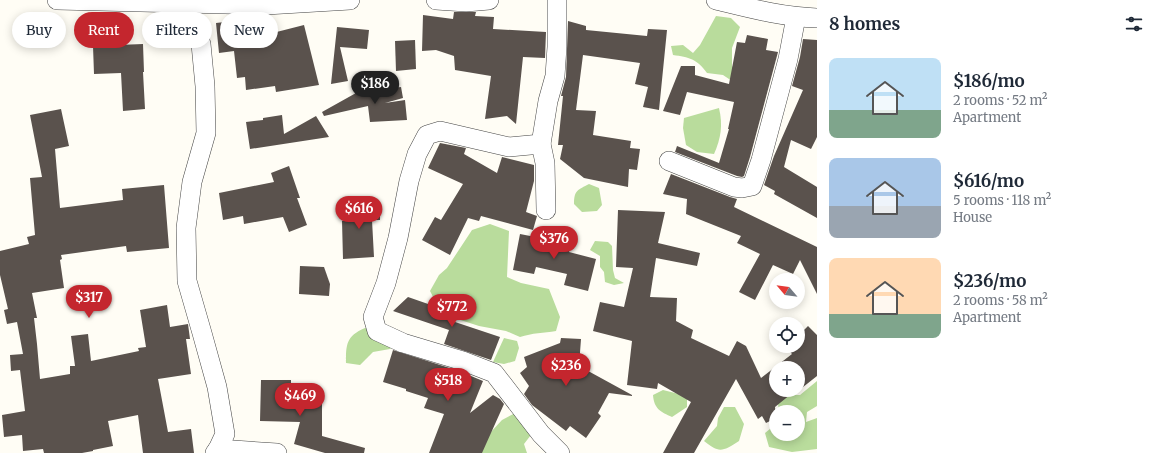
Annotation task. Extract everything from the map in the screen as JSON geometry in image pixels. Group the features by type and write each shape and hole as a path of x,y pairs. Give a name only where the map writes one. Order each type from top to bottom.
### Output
{"street":[{"path":"58,0 266,5 350,0"},
{"path":"436,0 466,2 489,0"},
{"path":"546,210 545,163 541,144 554,76 557,47 557,0"},
{"path":"716,0 768,13 817,18"},
{"path":"182,2 201,44 206,109 206,133 192,182 186,228 186,282 217,387 225,434 217,451 277,453"},
{"path":"669,161 734,187 742,188 752,186 761,160 788,59 796,17"},
{"path":"541,144 509,146 440,131 427,136 418,154 409,181 398,238 386,283 373,317 377,331 402,343 463,361 494,373 541,434 560,453"}],"green space":[{"path":"716,16 731,18 740,27 732,48 732,66 739,75 732,81 723,75 707,73 700,65 692,60 673,55 671,46 683,45 693,53 700,45"},
{"path":"719,108 721,131 714,154 697,152 686,145 683,128 684,118"},
{"path":"589,184 599,188 602,205 597,211 582,212 574,204 575,196 579,189"},
{"path":"490,224 509,231 507,277 521,283 549,289 560,317 556,331 520,337 506,331 479,326 442,314 430,291 439,275 447,268 472,230"},
{"path":"595,241 608,242 612,246 613,270 615,278 624,283 614,285 605,282 604,272 600,267 600,256 590,250"},
{"path":"365,328 398,330 401,338 390,349 373,352 360,365 346,363 348,342 354,334"},
{"path":"504,338 517,341 519,348 515,361 504,364 493,362"},
{"path":"817,381 817,406 807,412 806,422 817,418 817,449 792,452 769,447 765,433 769,430 769,441 805,441 805,405 778,405 777,397 805,397 805,391"},
{"path":"663,390 687,396 687,407 672,417 661,412 655,404 653,395"},
{"path":"724,407 735,407 744,424 739,441 721,450 713,448 704,441 717,426 718,418"},
{"path":"519,411 534,431 524,444 527,453 477,453 477,447 502,420"}],"building":[{"path":"454,12 476,12 475,16 494,17 493,29 546,32 545,58 523,57 516,124 507,116 485,119 491,76 455,70 454,56 436,50 422,51 423,15 453,19"},
{"path":"568,21 586,26 586,30 647,36 648,29 667,30 659,110 643,107 648,87 635,84 640,63 583,55 576,110 596,111 593,135 631,141 630,148 640,149 637,170 629,169 628,187 584,178 560,159 563,145 558,145 563,96 561,96 566,77"},
{"path":"216,23 220,23 220,48 278,48 278,32 304,25 319,85 276,92 275,86 246,90 245,77 237,78 234,51 219,53"},
{"path":"337,27 369,30 367,49 340,47 348,81 331,84"},
{"path":"747,35 768,39 766,50 778,52 750,157 744,176 742,177 675,152 677,146 719,163 729,129 734,102 687,92 680,115 663,111 681,66 695,66 695,75 729,84 737,42 745,43"},
{"path":"803,39 817,40 817,137 811,149 791,140 784,167 817,187 817,218 774,194 775,191 764,185 774,156 803,90 792,86"},
{"path":"415,40 416,69 396,71 395,41"},
{"path":"134,44 142,44 143,48 145,109 123,111 121,73 94,74 93,48 134,48"},
{"path":"401,87 403,98 385,103 405,100 407,120 370,122 368,106 324,116 322,112 356,93"},
{"path":"61,109 69,146 55,149 60,208 123,200 122,189 164,185 169,248 127,252 126,246 61,255 62,259 60,260 64,288 32,293 37,318 34,318 40,379 70,374 70,366 75,366 71,336 88,334 91,361 139,351 138,348 146,347 140,310 167,305 170,327 188,324 190,339 186,339 191,374 158,379 168,432 191,429 194,453 143,453 138,415 108,421 113,446 82,453 44,453 43,449 23,451 22,435 4,437 2,415 25,411 20,370 11,371 10,355 23,354 17,322 7,324 4,310 8,309 0,275 0,251 29,244 27,237 35,235 30,178 42,177 30,115"},
{"path":"282,115 284,134 316,116 329,137 250,149 246,122 263,120 263,118"},
{"path":"440,143 466,148 464,154 497,173 502,157 534,165 534,181 526,212 537,216 533,230 481,216 479,221 468,218 450,255 422,240 435,217 441,220 463,184 428,168"},
{"path":"289,166 300,198 297,198 307,225 289,232 283,217 244,224 243,216 223,220 219,193 274,182 271,173"},
{"path":"671,174 737,199 734,207 817,247 817,294 800,260 794,273 773,265 755,300 739,292 760,254 737,243 741,236 686,214 687,199 663,194"},
{"path":"346,203 380,204 380,220 372,220 374,257 343,259 342,221 346,220"},
{"path":"618,210 665,212 658,243 700,253 697,266 656,258 650,297 677,298 676,321 693,330 691,338 729,356 737,341 746,346 761,378 769,372 769,397 787,397 777,405 769,405 769,422 766,423 762,416 758,419 736,379 694,453 663,453 691,402 658,383 657,389 627,385 632,341 593,331 600,302 624,307 633,268 616,267"},
{"path":"520,234 571,244 569,252 596,259 588,291 564,285 567,274 536,267 534,274 513,270"},
{"path":"300,266 324,267 330,284 329,296 299,294"},
{"path":"408,297 454,313 452,321 500,337 491,360 444,344 449,330 393,311"},
{"path":"808,326 817,335 817,376 805,385 805,361 783,361 792,354 791,353 805,353 805,329"},
{"path":"561,338 581,339 579,366 632,395 609,393 598,413 601,416 586,438 570,426 566,431 532,405 524,394 529,386 520,373 527,367 524,357 560,343"},
{"path":"393,350 459,371 483,381 470,413 493,395 500,399 504,404 482,453 429,453 444,414 424,408 428,398 383,382"},
{"path":"261,380 291,380 291,395 322,395 322,436 365,448 364,453 325,453 294,444 300,422 260,421"}]}
